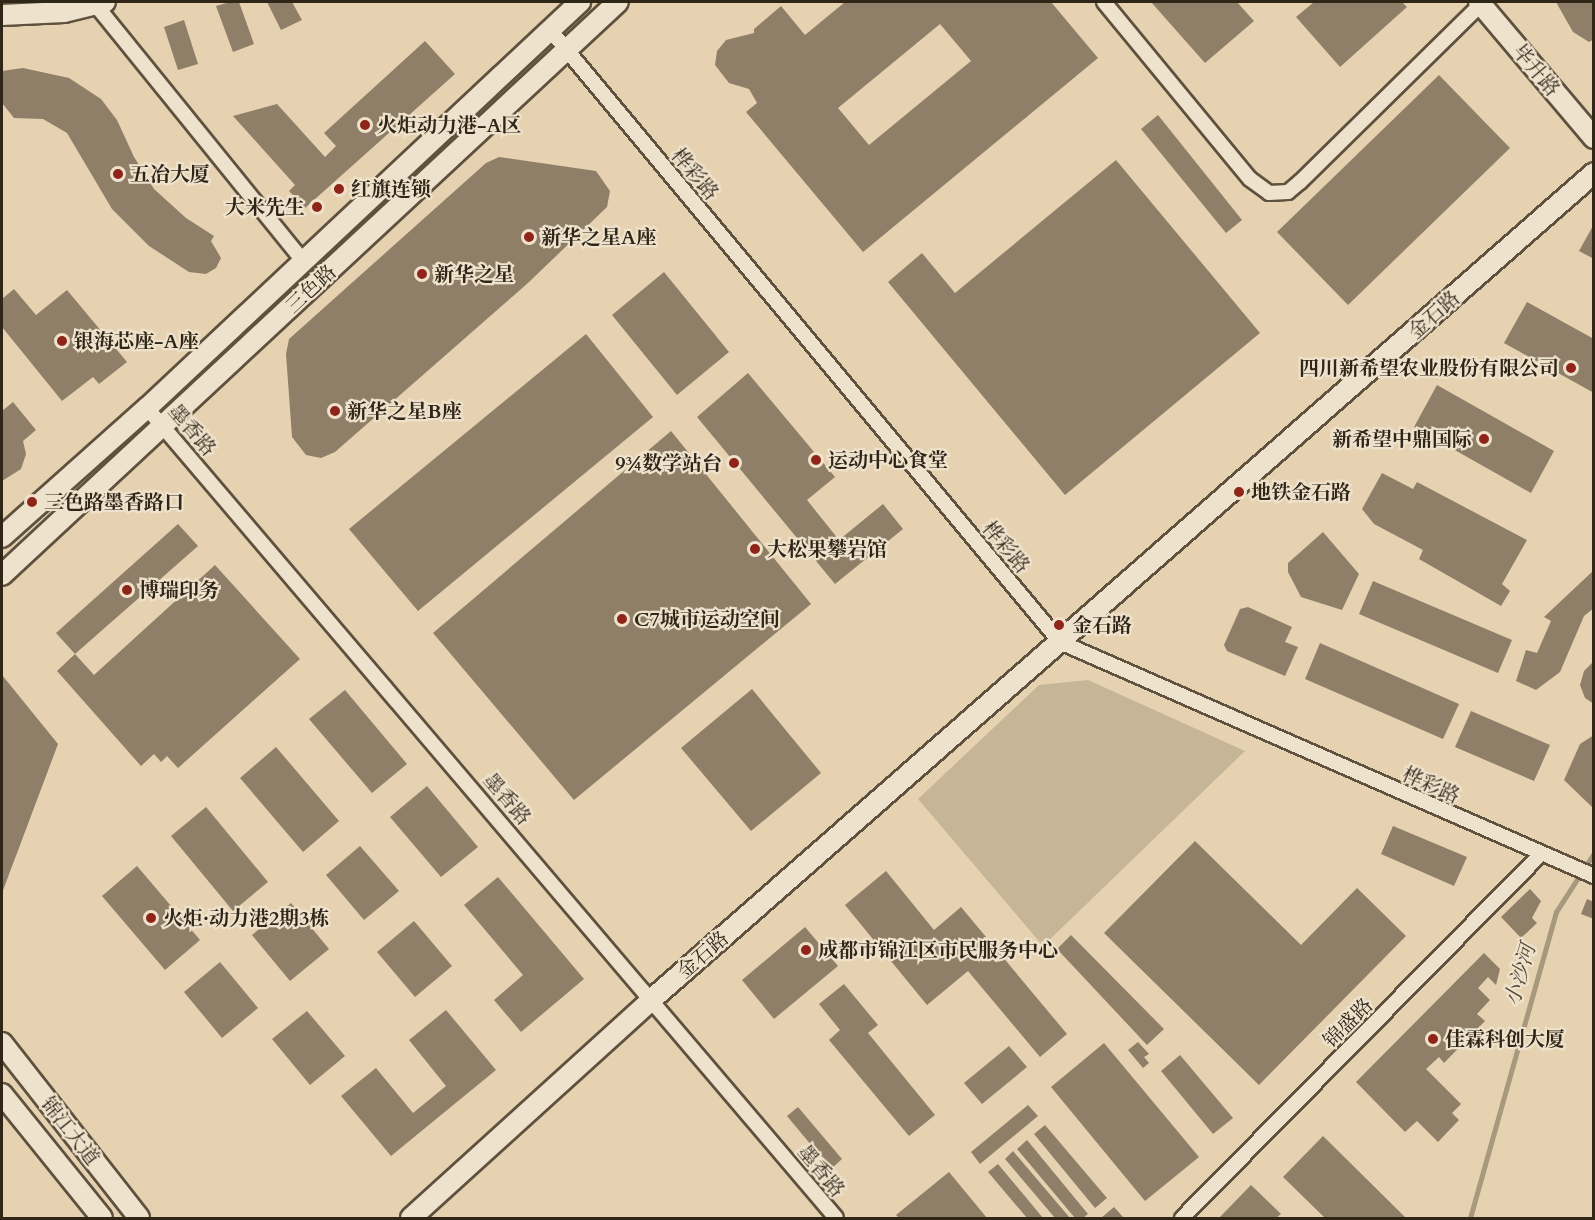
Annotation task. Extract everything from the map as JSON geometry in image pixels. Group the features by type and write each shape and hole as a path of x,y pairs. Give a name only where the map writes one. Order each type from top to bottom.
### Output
{"street":[{"name":"三色路","path":"2,537 147,408 580,2"},
{"name":"三色路","path":"2,575 164,427 618,2"},
{"path":"1104,2 1250,179 1269,193 1288,192 1300,182 1480,3"},
{"path":"2,15 64,12 100,3 303,261"},
{"name":"毕升路","path":"1480,3 1593,138"},
{"name":"桦彩路","path":"550,30 1060,642 1593,876"},
{"name":"金石路","path":"411,1218 651,1000 1593,173"},
{"name":"墨香路","path":"147,408 836,1218"},
{"name":"锦盛路","path":"1182,1218 1541,854"},
{"name":"锦江大道","path":"2,1044 139,1218"},
{"name":"锦江大道","path":"2,1094 102,1218"}],"shaded area":[{"path":"1088,680 1245,751 1043,946 918,799 1039,685"}],"building":[{"path":"239,2 254,44 233,52 216,6"},
{"path":"267,2 292,2 302,20 281,30"},
{"path":"845,2 1051,2 1098,58 863,252 746,112 757,103 749,89 729,83 715,65 717,51 726,40 754,33 754,29 781,6 805,35","holes":["940,24 971,61 869,145 838,108"]},
{"path":"1151,2 1237,2 1254,21 1205,63"},
{"path":"1314,2 1402,2 1407,7 1340,67 1296,17"},
{"path":"1556,2 1594,2 1594,39 1589,42 1573,32"},
{"path":"184,20 198,64 178,70 164,27"},
{"name":"火炬动力港-A区","path":"425,41 455,74 305,208 289,191 295,185 233,116 277,104 325,157 336,146 324,133"},
{"name":"五冶大厦","path":"23,68 69,78 101,99 117,120 134,157 154,189 186,218 214,236 211,241 221,258 216,268 206,274 189,272 149,246 112,209 67,133 43,119 14,118 2,103 2,71"},
{"path":"1439,75 1510,148 1348,305 1277,232"},
{"path":"1158,115 1242,220 1226,233 1141,129"},
{"path":"499,157 596,171 610,191 607,207 528,283 335,452 321,458 306,455 292,437 286,354 289,339 486,163"},
{"path":"1116,160 1260,333 1065,495 888,282 922,253 955,293"},
{"path":"1594,224 1594,259 1579,251"},
{"path":"664,272 729,352 677,395 612,315"},
{"name":"银海芯座-A座","path":"14,289 36,315 67,290 127,362 99,384 93,377 62,401 2,327 2,299"},
{"name":"四川新希望农业股份有限公司","path":"1527,302 1594,339 1594,393 1504,343"},
{"path":"586,334 653,417 418,611 349,529"},
{"path":"748,373 835,477 807,500 839,540 883,504 903,529 835,584 697,417"},
{"name":"新希望中鼎国际","path":"1437,385 1554,451 1531,493 1414,427"},
{"path":"13,402 36,430 23,441 26,454 21,469 2,481 2,411"},
{"name":"C7城市运动空间","path":"671,431 811,604 574,800 433,633"},
{"path":"1382,473 1413,489 1417,482 1527,540 1502,584 1510,591 1501,606 1419,559 1423,550 1374,524 1362,509"},
{"name":"博瑞印务","path":"178,524 198,546 75,654 56,633"},
{"path":"1323,532 1359,574 1342,610 1301,597 1288,572 1288,563"},
{"path":"215,565 300,659 178,768 167,756 161,762 154,754 141,766 57,671 75,654 94,675"},
{"path":"1594,570 1594,608 1584,616 1560,672 1536,690 1516,681 1526,650 1537,653 1551,621 1544,617"},
{"path":"1373,581 1512,640 1498,673 1359,614"},
{"path":"1248,607 1292,627 1285,642 1298,647 1285,676 1227,651 1224,645 1240,609"},
{"path":"1320,643 1459,704 1443,739 1305,679"},
{"path":"1594,661 1594,704 1585,698 1580,685 1584,671"},
{"path":"2,675 58,744 2,893"},
{"path":"752,689 821,773 751,831 681,748"},
{"path":"345,690 407,764 372,793 309,719"},
{"path":"1471,711 1550,745 1534,781 1455,747"},
{"path":"1594,735 1594,806 1592,807 1564,780 1580,744"},
{"path":"276,747 339,821 303,852 240,778"},
{"path":"427,786 478,847 441,877 390,817"},
{"path":"206,807 268,882 233,911 171,836"},
{"path":"1393,826 1467,857 1454,886 1381,854"},
{"path":"1195,841 1301,945 1357,888 1406,936 1259,1085 1104,933"},
{"path":"360,846 399,891 364,920 326,875"},
{"name":"火炬·动力港2期3栋","path":"137,866 200,940 165,970 102,896"},
{"path":"886,871 934,930 961,907 1067,1034 1040,1057 968,971 927,1005 845,905"},
{"path":"498,877 584,979 521,1032 494,1000 523,975 464,905"},
{"path":"1530,889 1541,901 1532,918 1537,923 1521,938 1501,917"},
{"path":"1587,899 1594,902 1594,919 1581,914"},
{"path":"291,903 329,949 290,981 252,935"},
{"path":"414,921 452,966 415,997 377,952"},
{"path":"805,927 838,966 774,1019 742,980"},
{"path":"1071,935 1164,1029 1147,1045 1057,949"},
{"name":"佳霖科创大厦","path":"1484,953 1500,969 1496,985 1488,977 1478,988 1490,1000 1477,1014 1485,1021 1444,1063 1439,1057 1426,1069 1461,1104 1452,1113 1459,1120 1438,1142 1417,1121 1405,1132 1356,1082"},
{"path":"220,962 258,1008 222,1038 184,992"},
{"path":"844,984 878,1025 868,1033 935,1115 909,1136 829,1040 840,1030 819,1004"},
{"path":"446,1010 496,1070 391,1156 341,1096 376,1068 413,1113 446,1086 409,1040"},
{"path":"307,1011 345,1056 310,1085 272,1039"},
{"path":"1138,1042 1149,1054 1144,1057 1149,1063 1143,1068 1128,1050"},
{"path":"1104,1043 1199,1157 1145,1201 1051,1087"},
{"path":"1009,1046 1027,1067 982,1104 964,1083"},
{"path":"1180,1055 1233,1118 1213,1134 1161,1071"},
{"path":"1028,1105 1038,1116 980,1164 971,1152"},
{"path":"798,1107 842,1159 831,1169 787,1116"},
{"path":"1045,1125 1107,1198 1095,1208 1034,1134"},
{"path":"1323,1136 1406,1218 1325,1218 1283,1177"},
{"path":"1027,1140 1088,1214 1083,1218 1075,1218 1017,1149"},
{"path":"1013,1151 1070,1218 1055,1218 1005,1159"},
{"path":"998,1164 1043,1218 1027,1218 988,1172"},
{"path":"949,1172 987,1218 899,1218 896,1215"},
{"path":"1251,1185 1281,1214 1276,1218 1219,1218"},
{"path":"1114,1207 1123,1217 1101,1218"}],"waterway":[{"name":"小沙河","path":"1470,1218 1556,912 1594,853"}],"place":[{"name":"火炬动力港-A区","path":"365,125"},
{"name":"五冶大厦","path":"118,174"},
{"name":"红旗连锁","path":"339,189"},
{"name":"大米先生","path":"317,207"},
{"name":"新华之星A座","path":"529,237"},
{"name":"新华之星","path":"422,274"},
{"name":"银海芯座-A座","path":"62,341"},
{"name":"四川新希望农业股份有限公司","path":"1571,368"},
{"name":"新华之星B座","path":"335,411"},
{"name":"新希望中鼎国际","path":"1484,439"},
{"name":"运动中心食堂","path":"816,460"},
{"name":"9¾数学站台","path":"734,463"},
{"name":"地铁金石路","path":"1239,492"},
{"name":"三色路墨香路口","path":"32,502"},
{"name":"大松果攀岩馆","path":"755,549"},
{"name":"博瑞印务","path":"127,590"},
{"name":"C7城市运动空间","path":"622,619"},
{"name":"金石路","path":"1059,625"},
{"name":"火炬·动力港2期3栋","path":"151,918"},
{"name":"成都市锦江区市民服务中心","path":"806,950"},
{"name":"佳霖科创大厦","path":"1433,1039"}]}
